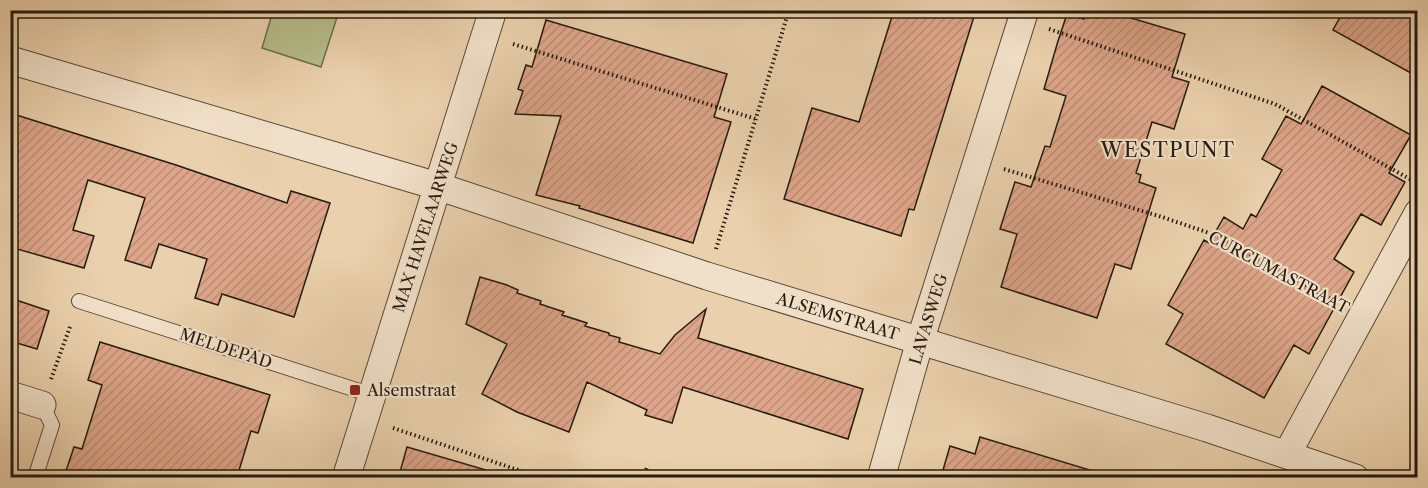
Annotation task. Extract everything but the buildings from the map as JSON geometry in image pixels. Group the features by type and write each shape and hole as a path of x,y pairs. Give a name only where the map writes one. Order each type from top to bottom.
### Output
{"street":[{"name":"LAVASWEG","path":"881,477 920,342 1024,15"},
{"name":"MAX HAVELAARWEG","path":"346,477 490,23"},
{"name":"ALSEMSTRAAT","path":"10,60 437,186 707,276 1287,453 1355,477"},
{"name":"CURCUMASTRAAT","path":"1287,453 1418,213"},
{"path":"10,395 42,405"}],"lane":[{"name":"MELDEPAD","path":"79,301 368,407"},
{"path":"34,477 52,425 42,405"}],"path":[{"path":"707,276 789,10"},
{"path":"1024,15 1275,104 1418,183"},
{"path":"490,23 756,119"},
{"name":"CURCUMASTRAAT","path":"978,161 1162,217 1215,236 1361,316"},
{"path":"42,405 79,301"},
{"path":"368,407 542,477"},
{"path":"643,477 647,467"}],"green space":[{"path":"273,11 339,11 321,67 262,48"}],"place":[{"name":"Alsemstraat","path":"355,390"}],"district":[{"name":"WESTPUNT","path":"1168,150"}]}
